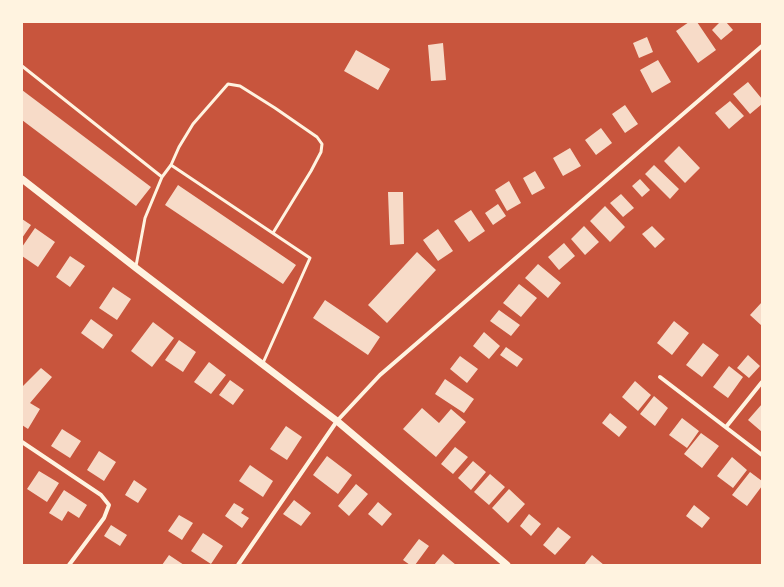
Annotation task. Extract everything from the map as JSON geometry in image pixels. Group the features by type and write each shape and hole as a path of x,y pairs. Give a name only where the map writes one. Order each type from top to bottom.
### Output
{"street":[{"path":"238,565 337,421 380,375 762,46"},
{"path":"22,179 337,421 507,565"},
{"path":"660,377 762,455"},
{"path":"726,427 762,382"},
{"path":"22,442 101,495 109,505 107,514 69,565"}],"lane":[{"path":"22,66 162,177"},
{"path":"136,268 145,218 162,177 171,165 179,147 193,124 228,84 240,86 276,108 317,136 322,144 321,152 311,171 273,234"},
{"path":"171,165 310,258 263,364"}],"building":[{"path":"689,22 697,22 716,50 698,63 676,31"},
{"path":"720,22 726,22 733,30 721,40 712,30"},
{"path":"647,37 653,52 639,58 633,43"},
{"path":"443,43 446,80 431,81 428,45"},
{"path":"356,50 390,69 378,90 344,71"},
{"path":"658,60 671,82 652,93 640,70"},
{"path":"748,82 762,99 762,104 750,114 733,94"},
{"path":"22,90 151,187 136,206 22,120"},
{"path":"730,101 744,116 729,129 715,113"},
{"path":"625,105 638,124 625,133 612,114"},
{"path":"601,128 612,143 596,155 585,140"},
{"path":"679,146 700,168 685,183 664,161"},
{"path":"570,148 581,166 563,176 553,158"},
{"path":"654,165 679,189 670,199 645,174"},
{"path":"535,171 545,188 532,195 523,178"},
{"path":"640,179 650,190 642,197 632,186"},
{"path":"509,181 521,203 507,211 495,190"},
{"path":"178,185 296,265 283,284 165,205"},
{"path":"388,192 403,192 404,244 390,245"},
{"path":"621,194 634,208 623,217 610,203"},
{"path":"498,204 506,216 493,225 485,213"},
{"path":"605,206 625,227 610,242 590,221"},
{"path":"471,210 485,231 469,242 454,221"},
{"path":"22,219 31,225 22,238"},
{"path":"584,226 599,242 585,255 571,239"},
{"path":"652,226 665,239 655,248 642,234"},
{"path":"35,228 55,242 38,267 22,256 22,247"},
{"path":"438,229 453,251 438,261 423,240"},
{"path":"564,243 575,256 559,270 548,257"},
{"path":"417,252 436,270 387,323 368,305"},
{"path":"70,256 85,266 70,287 56,277"},
{"path":"538,264 561,283 548,298 525,278"},
{"path":"519,284 537,298 521,317 503,303"},
{"path":"113,287 131,299 117,320 99,308"},
{"path":"325,300 380,337 368,355 313,318"},
{"path":"762,302 762,326 750,315"},
{"path":"499,310 520,325 511,336 490,321"},
{"path":"91,319 113,335 103,349 81,333"},
{"path":"674,321 689,333 672,355 657,343"},
{"path":"153,322 174,338 152,367 131,351"},
{"path":"484,332 500,346 489,359 473,346"},
{"path":"179,340 196,352 183,372 165,360"},
{"path":"703,343 719,355 702,377 686,365"},
{"path":"506,347 523,359 517,367 500,355"},
{"path":"748,355 760,366 749,378 737,368"},
{"path":"460,356 478,369 467,383 450,369"},
{"path":"209,362 226,375 211,394 194,382"},
{"path":"729,366 743,377 728,398 713,387"},
{"path":"41,368 52,377 30,403 40,409 28,429 22,425 22,387"},
{"path":"445,379 474,399 464,413 435,394"},
{"path":"230,380 244,390 233,405 219,395"},
{"path":"635,381 651,395 638,411 622,397"},
{"path":"654,396 668,408 655,426 640,414"},
{"path":"762,404 762,432 748,420"},
{"path":"422,408 439,423 451,409 466,422 436,457 403,429"},
{"path":"610,413 627,427 619,437 602,423"},
{"path":"682,418 699,431 687,448 669,435"},
{"path":"286,426 302,437 287,460 270,449"},
{"path":"62,429 81,441 70,458 51,446"},
{"path":"701,433 719,446 702,468 684,454"},
{"path":"455,447 468,457 453,474 441,464"},
{"path":"99,451 116,462 104,481 87,470"},
{"path":"327,456 352,475 338,494 313,475"},
{"path":"732,457 747,470 733,488 717,476"},
{"path":"473,461 486,472 471,490 458,478"},
{"path":"250,465 273,481 263,497 239,481"},
{"path":"39,471 59,483 47,502 27,489"},
{"path":"750,472 762,481 762,486 747,506 732,495"},
{"path":"490,474 505,487 489,505 474,492"},
{"path":"134,480 147,489 138,503 125,495"},
{"path":"356,484 368,494 349,516 338,506"},
{"path":"509,489 525,504 508,523 492,508"},
{"path":"64,490 87,505 79,518 68,511 62,521 49,513"},
{"path":"294,500 311,513 301,526 283,514"},
{"path":"378,502 392,514 382,526 368,514"},
{"path":"234,503 244,509 241,513 249,518 242,528 225,516"},
{"path":"694,505 710,518 702,528 686,516"},
{"path":"529,514 541,524 531,536 520,526"},
{"path":"179,515 193,523 182,540 168,531"},
{"path":"111,525 127,535 120,546 104,536"},
{"path":"558,527 571,537 555,555 543,545"},
{"path":"203,533 223,546 211,564 191,551"},
{"path":"419,539 429,546 415,565 410,565 403,560"},
{"path":"443,554 456,565 434,565"},
{"path":"169,555 184,565 162,565"},
{"path":"592,555 604,565 584,565"}]}
